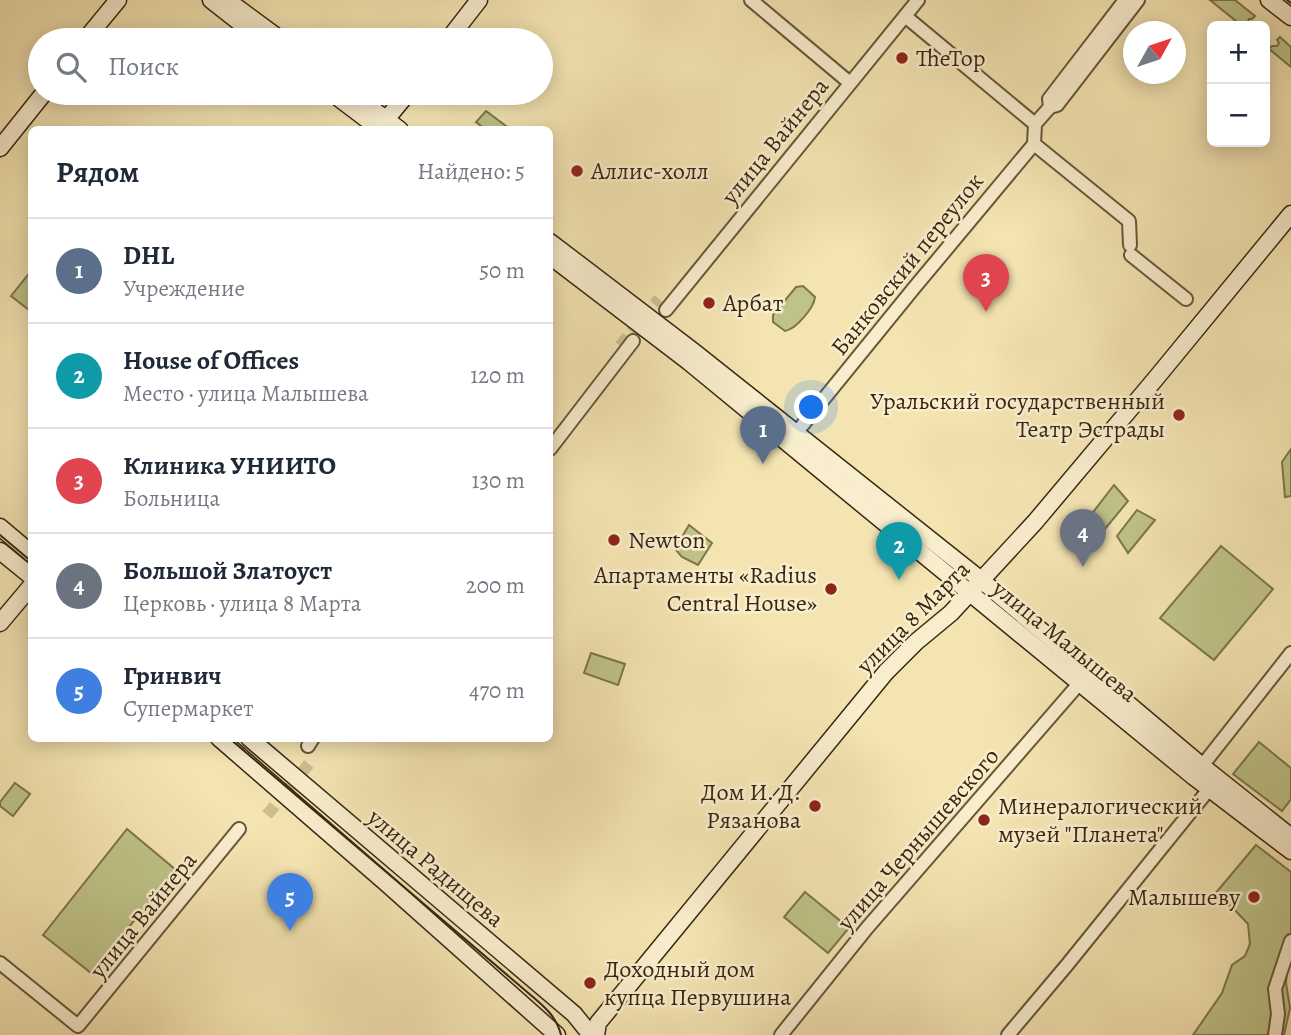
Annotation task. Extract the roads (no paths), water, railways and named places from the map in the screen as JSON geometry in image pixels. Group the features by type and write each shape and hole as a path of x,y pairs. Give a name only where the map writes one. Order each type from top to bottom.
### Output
{"main road":[{"path":"95,28 118,0"},
{"path":"211,0 247,28"},
{"path":"227,0 265,28"},
{"path":"457,28 479,0"},
{"path":"1269,0 1291,17"},
{"path":"0,148 34,105"},
{"path":"349,105 380,126"},
{"path":"362,105 380,126"},
{"path":"382,126 398,105"},
{"name":"улица 8 Марта","path":"590,1031 886,673 970,593 1035,522 1291,214"},
{"name":"улица Малышева","path":"553,244 693,351 970,593 1202,766 1213,784 1291,837"},
{"name":"улица Малышева","path":"553,258 981,580 1085,677 1291,850"},
{"path":"0,527 28,551"},
{"path":"0,551 28,574"},
{"path":"0,623 28,590"},
{"name":"улица Радищева","path":"224,742 557,1035"},
{"name":"улица Радищева","path":"254,742 574,1014 590,1031"}],"street":[{"path":"751,0 849,83"},
{"name":"улица Вайнера","path":"666,310 918,0"},
{"path":"1050,107 1049,99 1125,0"},
{"path":"1138,0 1057,105 1050,107 1035,124 1034,144 1129,221 1131,250 1186,299"},
{"path":"905,16 1035,124"},
{"name":"Банковский переулок","path":"791,438 1034,144"},
{"path":"553,445 633,341"},
{"path":"1202,766 1291,653"},
{"name":"улица Чернышевского","path":"781,1035 867,928 1085,677"},
{"path":"1008,1035 1213,784"},
{"name":"улица Вайнера","path":"0,963 78,1026 239,830"},
{"path":"1275,1035 1278,1014 1275,989 1291,941"}],"tunnel":[{"path":"620,346 659,299"},
{"path":"267,815 312,760"}],"tram line":[{"path":"1287,0 1291,3"},
{"path":"0,535 28,559"},
{"path":"234,742 547,1009 561,1035"}],"place":[{"name":"TheTop","path":"902,58"},
{"name":"Аллис-холл","path":"577,171"},
{"name":"Арбат","path":"709,303"},
{"name":"Клиника УНИИТО","path":"986,312"},
{"name":"Уральский государственный Театр Эстрады","path":"1179,415"},
{"name":"DHL","path":"763,464"},
{"name":"Newton","path":"614,540"},
{"name":"Большой Златоуст","path":"1083,567"},
{"name":"House of Offices","path":"899,580"},
{"name":"Апартаменты «Radius Central House»","path":"831,589"},
{"name":"Дом И. Д. Рязанова","path":"815,806"},
{"name":"Минералогический музей \"Планета\"","path":"984,820"},
{"name":"Малышеву","path":"1254,897"},
{"name":"Гринвич","path":"290,931"},
{"name":"Доходный дом купца Первушина","path":"590,983"}]}
